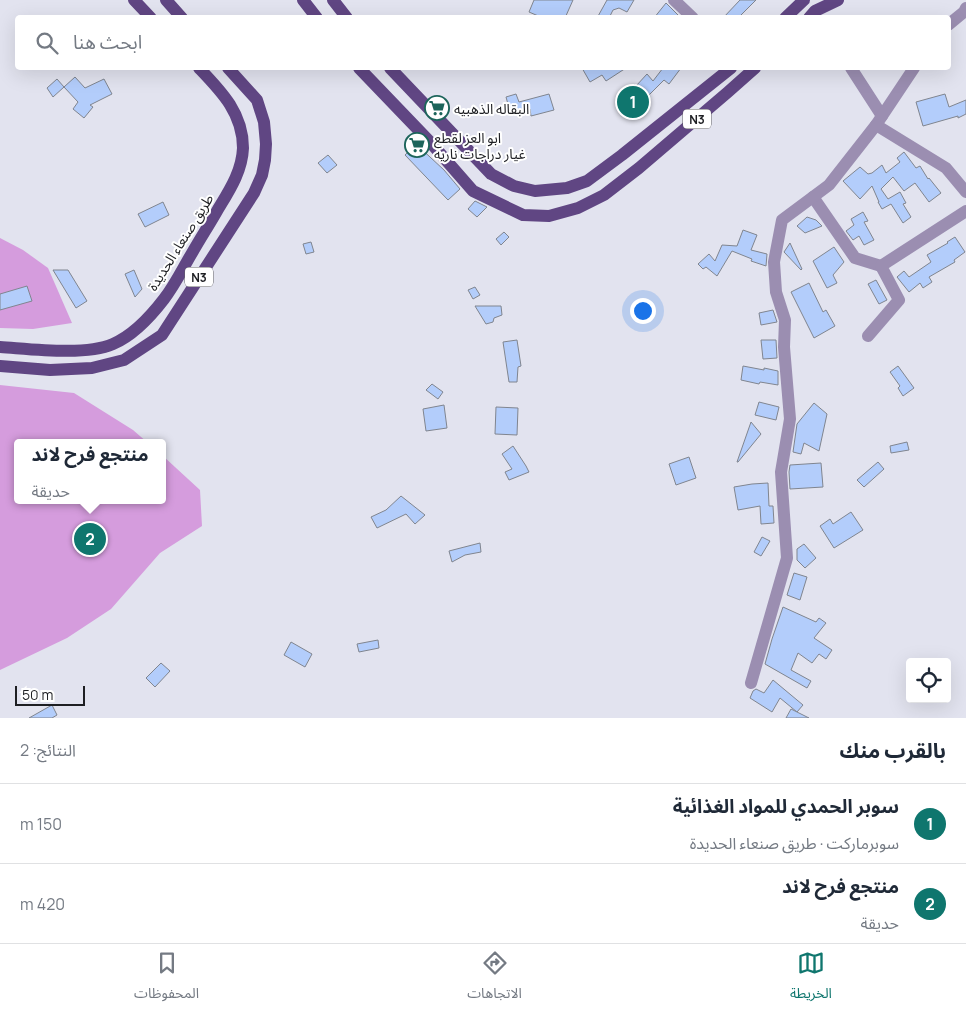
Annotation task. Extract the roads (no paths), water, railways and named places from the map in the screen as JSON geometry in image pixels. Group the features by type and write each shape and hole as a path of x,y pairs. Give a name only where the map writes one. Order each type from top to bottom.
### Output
{"main road":[{"path":"134,0 148,15"},
{"path":"166,0 179,15"},
{"path":"303,0 315,15"},
{"path":"333,0 345,15"},
{"path":"788,15 804,0"},
{"path":"816,15 838,0"},
{"name":"طريق صنعاء الحديدة","path":"0,347 53,350 101,348 131,333 165,298 234,184 241,162 242,134 236,113 223,93 200,70"},
{"name":"N3","path":"0,366 50,370 92,368 124,360 162,335 254,193 262,175 266,144 264,122 257,100 230,70"},
{"name":"N3","path":"361,70 473,190 523,216 549,216 578,208 604,195 639,168 753,70"},
{"name":"N3","path":"392,70 491,174 514,186 535,191 567,188 587,181 728,70"},
{"path":"622,155 639,168"}],"street":[{"path":"676,1 690,15"},
{"path":"951,22 964,12 966,8"},
{"path":"852,70 879,120 914,150 946,168 966,192"},
{"path":"751,683 787,558 781,472 790,418 784,347 785,320 776,292 774,262 782,220 829,186 879,120 913,70"},
{"path":"813,197 855,258 881,266 898,300 868,336"},
{"path":"881,266 966,211"}],"place":[{"name":"سوبر الحمدي للمواد الغذائية","path":"633,102"},
{"name":"البقاله الذهبيه","path":"437,108"},
{"name":"ابو العز لقطع غيار دراجات ناريه","path":"417,145"},
{"name":"منتجع فرح لاند","path":"90,539"}]}
